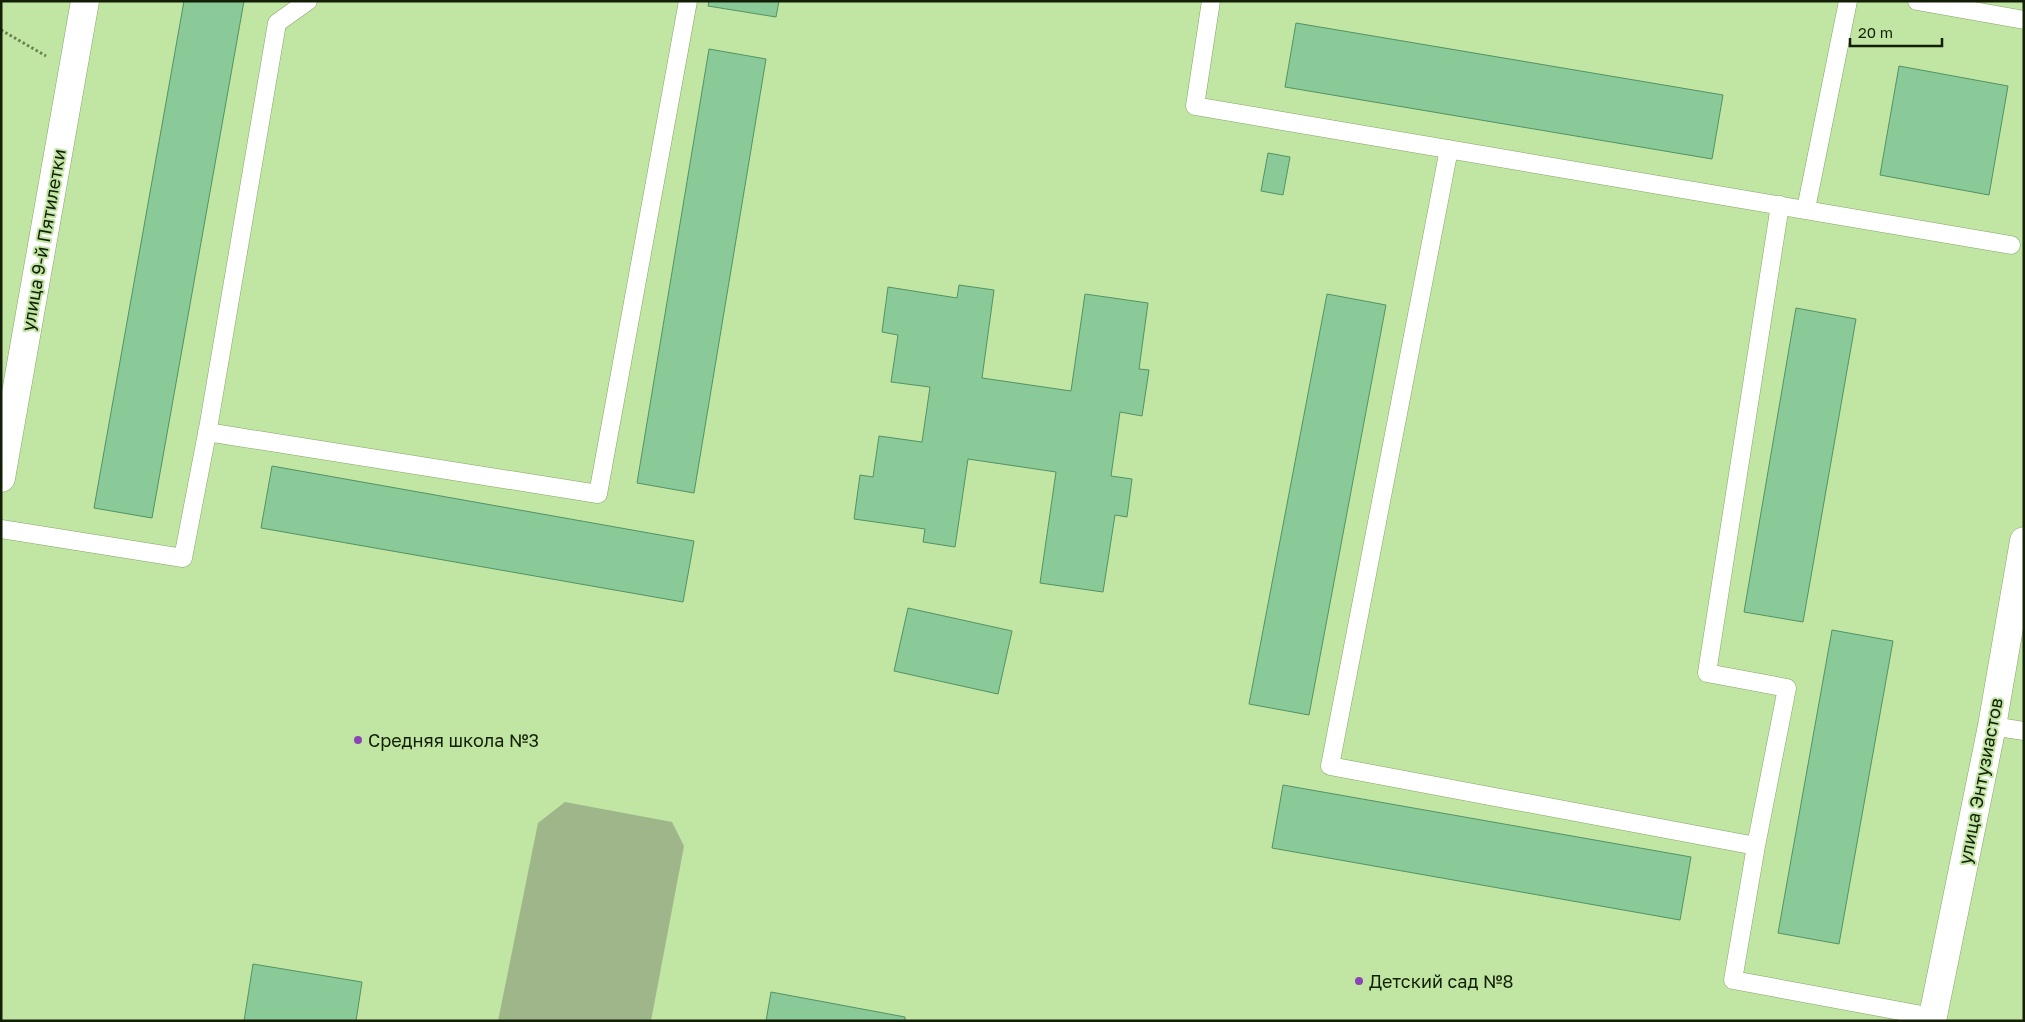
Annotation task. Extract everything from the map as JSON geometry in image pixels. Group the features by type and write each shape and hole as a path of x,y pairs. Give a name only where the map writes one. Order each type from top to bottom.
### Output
{"street":[{"name":"улица 9-й Пятилетки","path":"1,478 85,1"},
{"name":"улица Энтузиастов","path":"1932,1019 1992,726 2024,540"}],"lane":[{"path":"1,529 182,558 207,432 277,22 308,1"},
{"path":"207,432 598,494 688,1"},
{"path":"1211,1 1195,106 2011,245"},
{"path":"1806,210 1848,1"},
{"path":"1917,1 2024,20"},
{"path":"1449,149 1330,766 1756,846"},
{"path":"1780,205 1707,673 1787,688 1756,846 1733,980 1932,1019"},
{"path":"1992,726 2024,731"}],"path":[{"path":"1,30 46,56"}],"green space":[{"path":"565,802 672,822 684,846 651,1021 498,1021 538,823"}],"building":[{"path":"184,1 244,1 152,518 94,508"},
{"path":"709,1 779,1 776,17 708,6"},
{"path":"1296,23 1723,95 1712,159 1285,87"},
{"path":"709,49 766,59 694,493 637,483"},
{"path":"1899,66 2008,86 1989,195 1880,175"},
{"path":"1268,153 1290,157 1283,195 1261,191"},
{"path":"959,285 994,290 982,378 1071,391 1085,294 1148,303 1139,369 1149,370 1142,416 1120,412 1111,476 1132,479 1127,517 1115,515 1103,592 1040,583 1056,472 968,459 955,547 923,542 925,529 854,519 860,475 873,477 879,436 922,442 930,387 891,382 898,335 882,332 888,287 957,298"},
{"path":"1327,294 1386,305 1309,715 1249,704"},
{"path":"1796,308 1856,319 1803,622 1744,612"},
{"path":"272,466 694,541 683,602 261,528"},
{"path":"908,608 1012,631 998,694 894,671"},
{"path":"1832,630 1893,641 1839,944 1778,933"},
{"path":"1283,785 1691,857 1680,920 1272,848"},
{"path":"253,964 362,982 356,1021 244,1021"},
{"path":"771,992 905,1017 905,1021 766,1021"}],"place":[{"name":"Средняя школа №3","path":"358,740"},
{"name":"Детский сад №8","path":"1359,981"}]}
